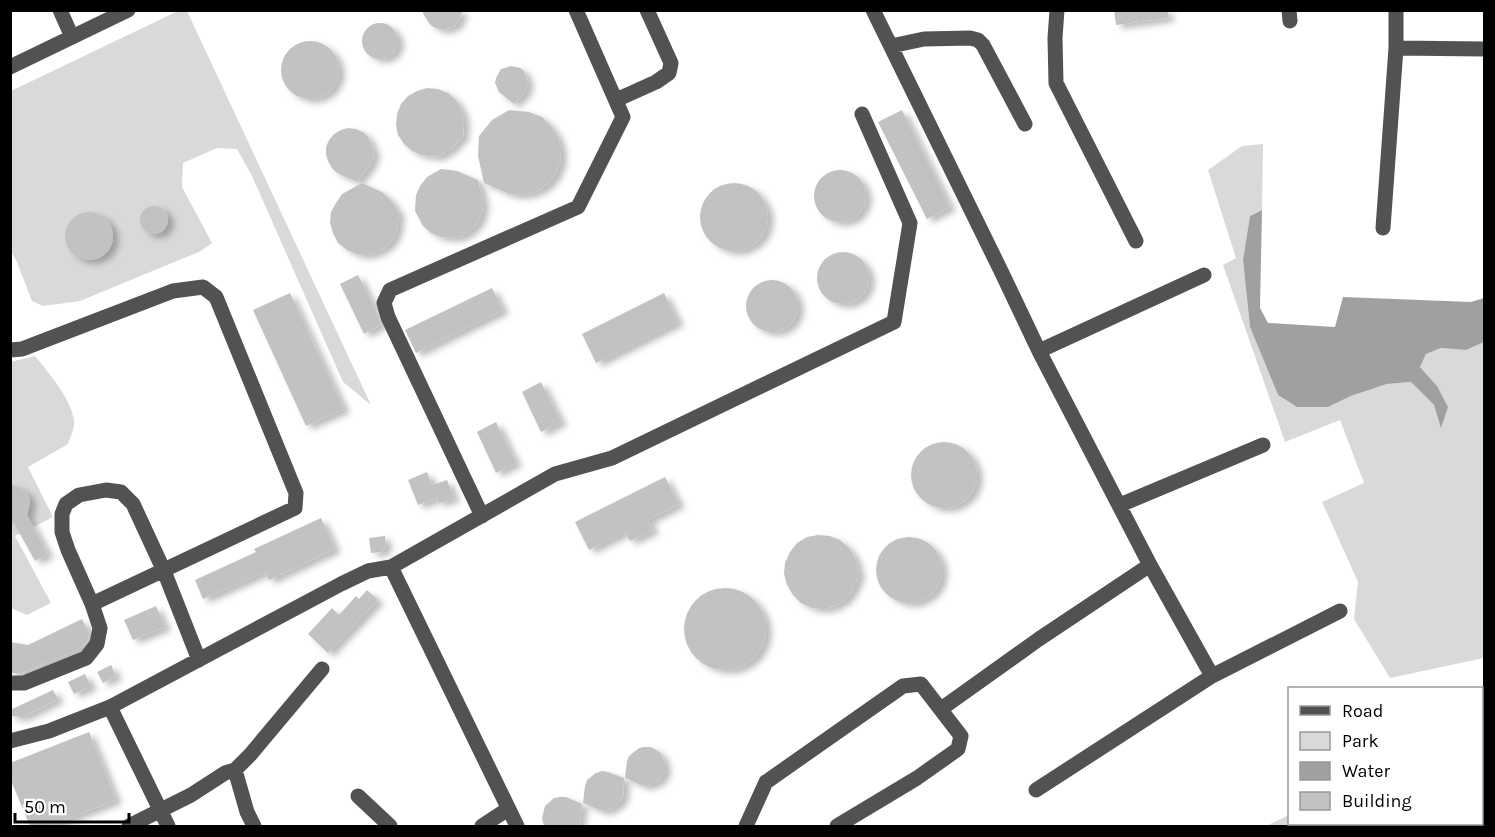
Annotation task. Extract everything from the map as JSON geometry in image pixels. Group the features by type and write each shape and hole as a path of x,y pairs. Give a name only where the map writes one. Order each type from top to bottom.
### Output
{"street":[{"path":"60,10 72,38"},
{"path":"10,67 128,10"},
{"path":"482,516 388,317 384,303 390,290 578,207 623,117 576,10"},
{"path":"616,100 669,74 671,63 647,10"},
{"path":"873,10 1039,351 1150,565 1212,676"},
{"path":"1057,10 1056,83 1136,241"},
{"path":"1383,228 1396,10"},
{"path":"891,46 924,39 970,38 978,40 983,45 1025,124"},
{"path":"1395,48 1485,49"},
{"path":"10,741 49,730 110,707 368,571 391,567 555,474 612,458 894,322 910,223 862,114"},
{"path":"1039,351 1204,275"},
{"path":"10,350 22,349 173,291 203,287 216,297 296,493 296,508 92,604"},
{"path":"1120,505 1263,445"},
{"path":"10,683 24,683 86,658 97,644 100,628 62,532 62,514 66,504 79,495 106,490 121,492 133,504 164,571 199,660"},
{"path":"942,709 1039,639 1150,565"},
{"path":"391,567 517,826"},
{"path":"1036,790 1212,676 1340,610"},
{"path":"129,826 191,795 225,773 236,770 322,669"},
{"path":"746,826 766,782 903,686 921,684 961,736 958,749 917,778 837,826"},
{"path":"110,707 168,826"},
{"path":"236,770 247,812 254,826"},
{"path":"358,796 390,826"},
{"path":"482,826 508,809"}],"green space":[{"path":"178,11 187,11 371,405 343,382 252,176 237,149 217,148 183,163 182,187 212,243 201,251 80,301 43,306 32,301 11,251 11,91"},
{"path":"1263,144 1262,210 1250,216 1243,260 1250,327 1278,395 1297,407 1328,407 1351,396 1387,384 1411,382 1434,405 1441,426 1437,386 1420,367 1426,354 1441,348 1466,350 1484,342 1484,658 1390,678 1354,619 1358,582 1322,502 1364,483 1340,420 1285,442 1223,265 1236,258 1208,170 1242,146"},
{"path":"35,356 53,378 69,404 74,424 68,444 28,467 53,517 15,536 51,603 27,615 11,608 10,362"},
{"path":"1484,737 1484,826 1443,826 1483,825"},
{"path":"1288,815 1288,825 1398,825 1393,826 1266,826"}],"water":[{"path":"1262,210 1260,308 1268,323 1335,327 1343,297 1471,302 1484,298 1484,342 1466,350 1441,348 1426,354 1420,367 1437,386 1448,407 1441,428 1434,405 1411,382 1387,384 1351,396 1328,407 1297,407 1278,395 1250,327 1243,260 1250,216"}],"building":[{"path":"421,10 463,10 455,26 444,30 433,27"},
{"path":"1114,10 1168,10 1168,18 1116,25"},
{"path":"380,23 393,28 398,41 393,54 380,59 367,54 362,41 367,28"},
{"path":"310,41 321,43 334,54 339,70 337,81 326,94 310,99 299,97 286,86 281,70 283,59 294,46"},
{"path":"511,66 524,71 528,81 526,91 514,104 499,92 495,83 501,69"},
{"path":"427,88 448,93 456,100 464,120 463,136 452,148 438,157 412,151 398,135 396,125 401,104 408,96"},
{"path":"509,110 529,112 542,117 558,137 561,150 560,163 555,175 547,185 535,192 523,195 509,194 484,183 478,156 479,136 492,120"},
{"path":"902,110 950,207 927,219 878,122"},
{"path":"348,128 363,132 368,137 374,151 370,165 357,182 337,173 332,168 326,154 326,147 334,134"},
{"path":"441,169 457,171 478,180 483,202 482,212 478,222 462,236 441,237 431,233 423,226 415,211 416,195 420,186 427,177"},
{"path":"835,170 845,170 859,177 866,196 859,215 845,222 835,222 825,218 818,211 814,201 814,191 818,181 825,174"},
{"path":"362,183 382,192 390,199 399,213 393,239 386,247 367,255 356,254 338,243 330,223 331,212 342,194"},
{"path":"734,183 747,186 758,193 765,204 768,217 765,230 758,241 747,248 734,251 721,248 710,241 703,230 700,217 703,204 710,193 721,186"},
{"path":"154,206 164,210 168,220 164,230 154,234 144,230 140,220 144,210"},
{"path":"89,212 106,219 113,236 106,253 89,260 72,253 65,236 72,219"},
{"path":"838,252 848,252 862,259 869,278 862,297 848,304 838,304 828,300 821,293 817,283 817,273 821,263 828,256"},
{"path":"358,275 381,325 364,334 340,284"},
{"path":"767,280 777,280 791,287 798,306 791,325 777,332 767,332 757,328 750,321 746,311 746,301 750,291 757,284"},
{"path":"492,288 503,310 416,353 405,330"},
{"path":"290,293 344,409 306,426 253,310"},
{"path":"664,293 678,322 596,363 582,334"},
{"path":"541,382 561,422 541,432 522,392"},
{"path":"496,422 516,463 496,473 477,432"},
{"path":"944,442 956,445 967,452 974,463 977,475 974,487 967,498 956,505 944,508 932,505 921,498 914,487 911,475 914,463 921,452 932,445"},
{"path":"427,472 432,485 447,480 454,498 439,503 437,498 418,505 408,480"},
{"path":"665,477 679,504 648,520 653,530 630,541 625,532 589,550 575,522"},
{"path":"10,484 21,488 29,497 27,515 48,554 35,561 14,523 10,522"},
{"path":"321,518 335,549 269,580 265,572 203,599 195,580 256,552 254,549"},
{"path":"818,535 840,540 849,548 855,558 859,575 845,600 824,609 812,608 801,603 787,585 784,574 785,563 797,543 807,537"},
{"path":"385,536 386,546 382,552 371,553 369,538"},
{"path":"909,537 922,540 932,547 939,557 942,570 939,583 932,593 922,600 909,603 896,600 886,593 879,583 876,570 879,557 886,547 896,540"},
{"path":"717,588 733,588 748,595 759,606 766,621 763,645 754,658 733,670 717,670 702,663 691,652 684,637 684,621 691,606 702,595"},
{"path":"367,590 378,600 328,653 308,634 332,608 339,615 356,596 359,599"},
{"path":"156,606 165,627 133,640 124,620"},
{"path":"82,619 89,633 88,640 82,647 22,673 10,673 10,642 28,645"},
{"path":"111,665 116,676 103,683 97,672"},
{"path":"85,674 91,686 74,694 68,682"},
{"path":"53,690 58,699 23,717 10,716 10,710"},
{"path":"89,732 116,800 50,826 30,826 10,778 10,763"},
{"path":"644,747 651,747 661,753 665,765 665,771 659,781 647,786 625,778 629,756"},
{"path":"602,771 624,778 623,796 620,802 605,811 583,803 587,780"},
{"path":"566,797 582,804 578,826 544,826 542,818 545,806 554,798"}]}
